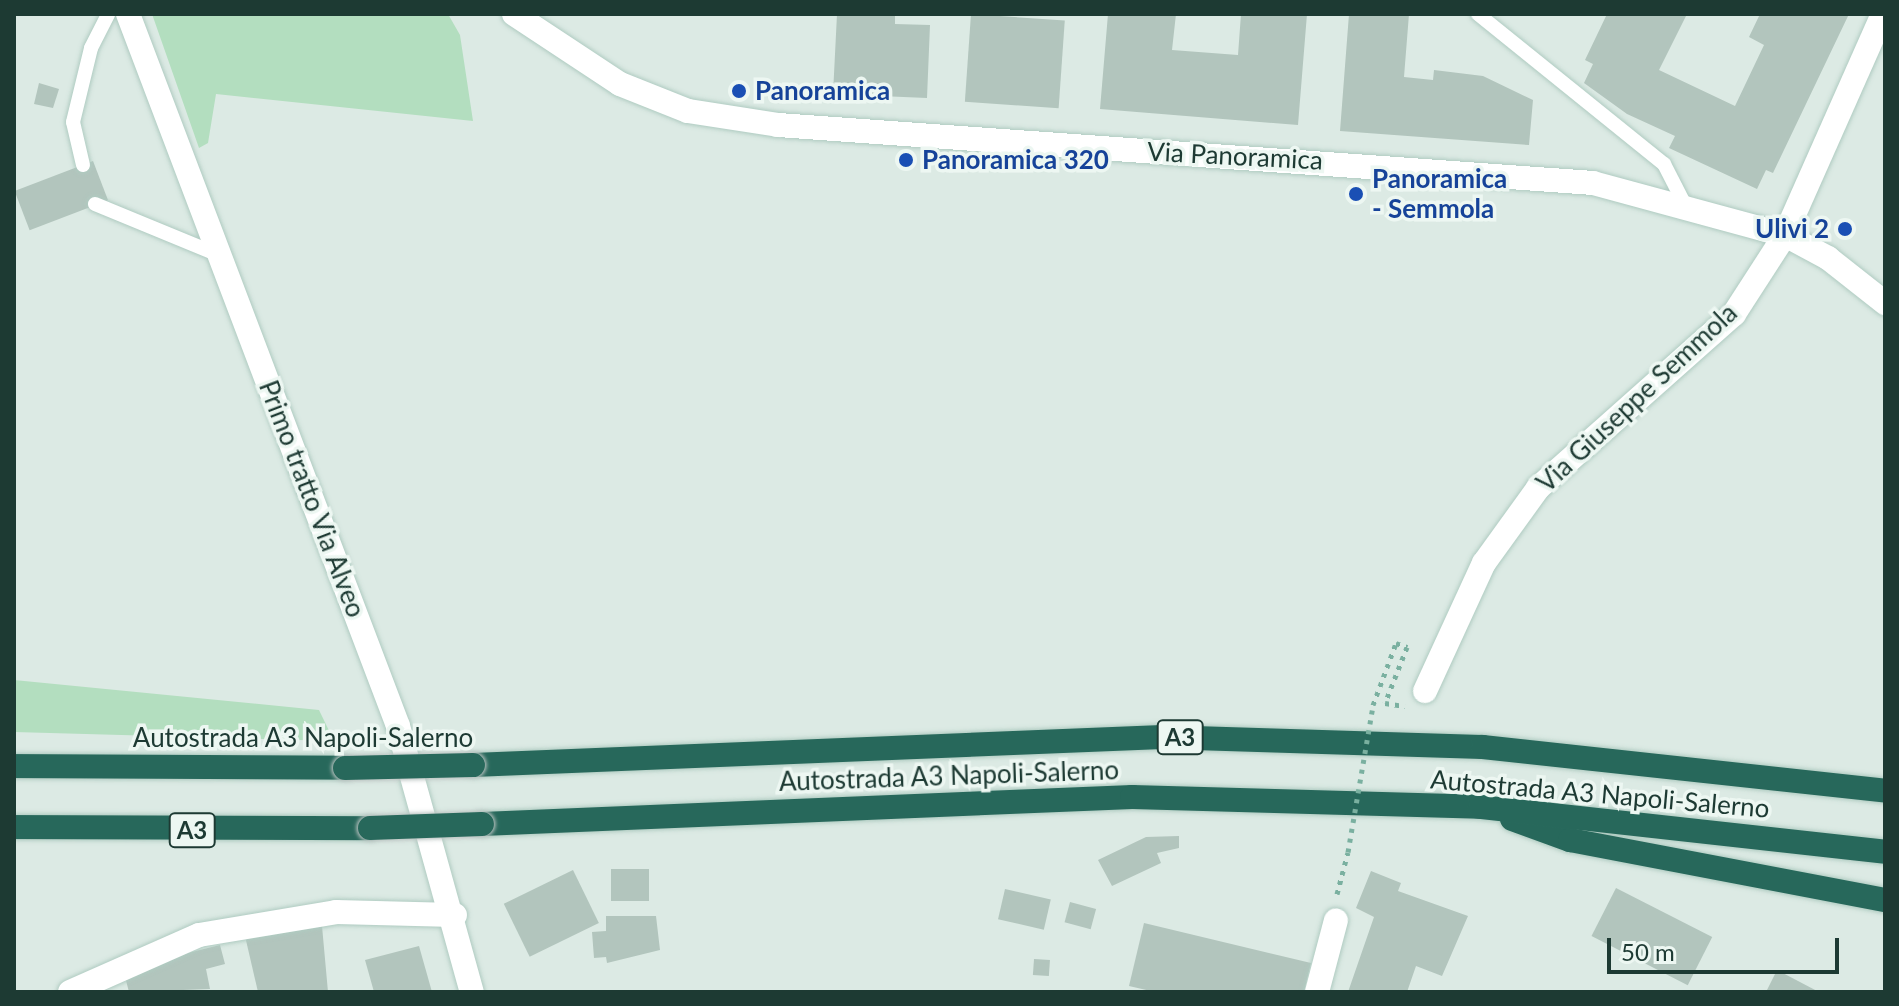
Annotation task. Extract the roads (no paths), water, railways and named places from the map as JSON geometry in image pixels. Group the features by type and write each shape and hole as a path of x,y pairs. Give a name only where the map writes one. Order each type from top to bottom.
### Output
{"highway":[{"name":"Autostrada A3 Napoli-Salerno","path":"14,766 345,768 473,765 1162,737 1483,747 1885,791"},
{"name":"Autostrada A3 Napoli-Salerno","path":"14,827 370,828 1132,797 1480,807 1885,852"},
{"path":"1480,807 1570,840 1885,900"}],"street":[{"name":"Primo tratto Via Alveo","path":"128,14 398,726 455,915 472,992"},
{"name":"Via Panoramica","path":"514,14 609,77 688,111 778,125 1593,183 1685,205 1785,235 1828,258 1885,303"},
{"name":"Via Giuseppe Semmola","path":"1425,691 1506,527 1566,460 1734,314 1785,235 1883,14"},
{"path":"70,992 199,935 336,912 455,915"},
{"path":"1317,992 1336,920"}],"lane":[{"path":"83,165 73,122 91,48 108,14"},
{"path":"1478,14 1664,164 1685,205"},
{"path":"95,204 219,255"}],"place":[{"name":"Panoramica","path":"739,91"},
{"name":"Panoramica 320","path":"906,160"},
{"name":"Panoramica - Semmola","path":"1356,194"},
{"name":"Ulivi 2","path":"1845,229"}]}
